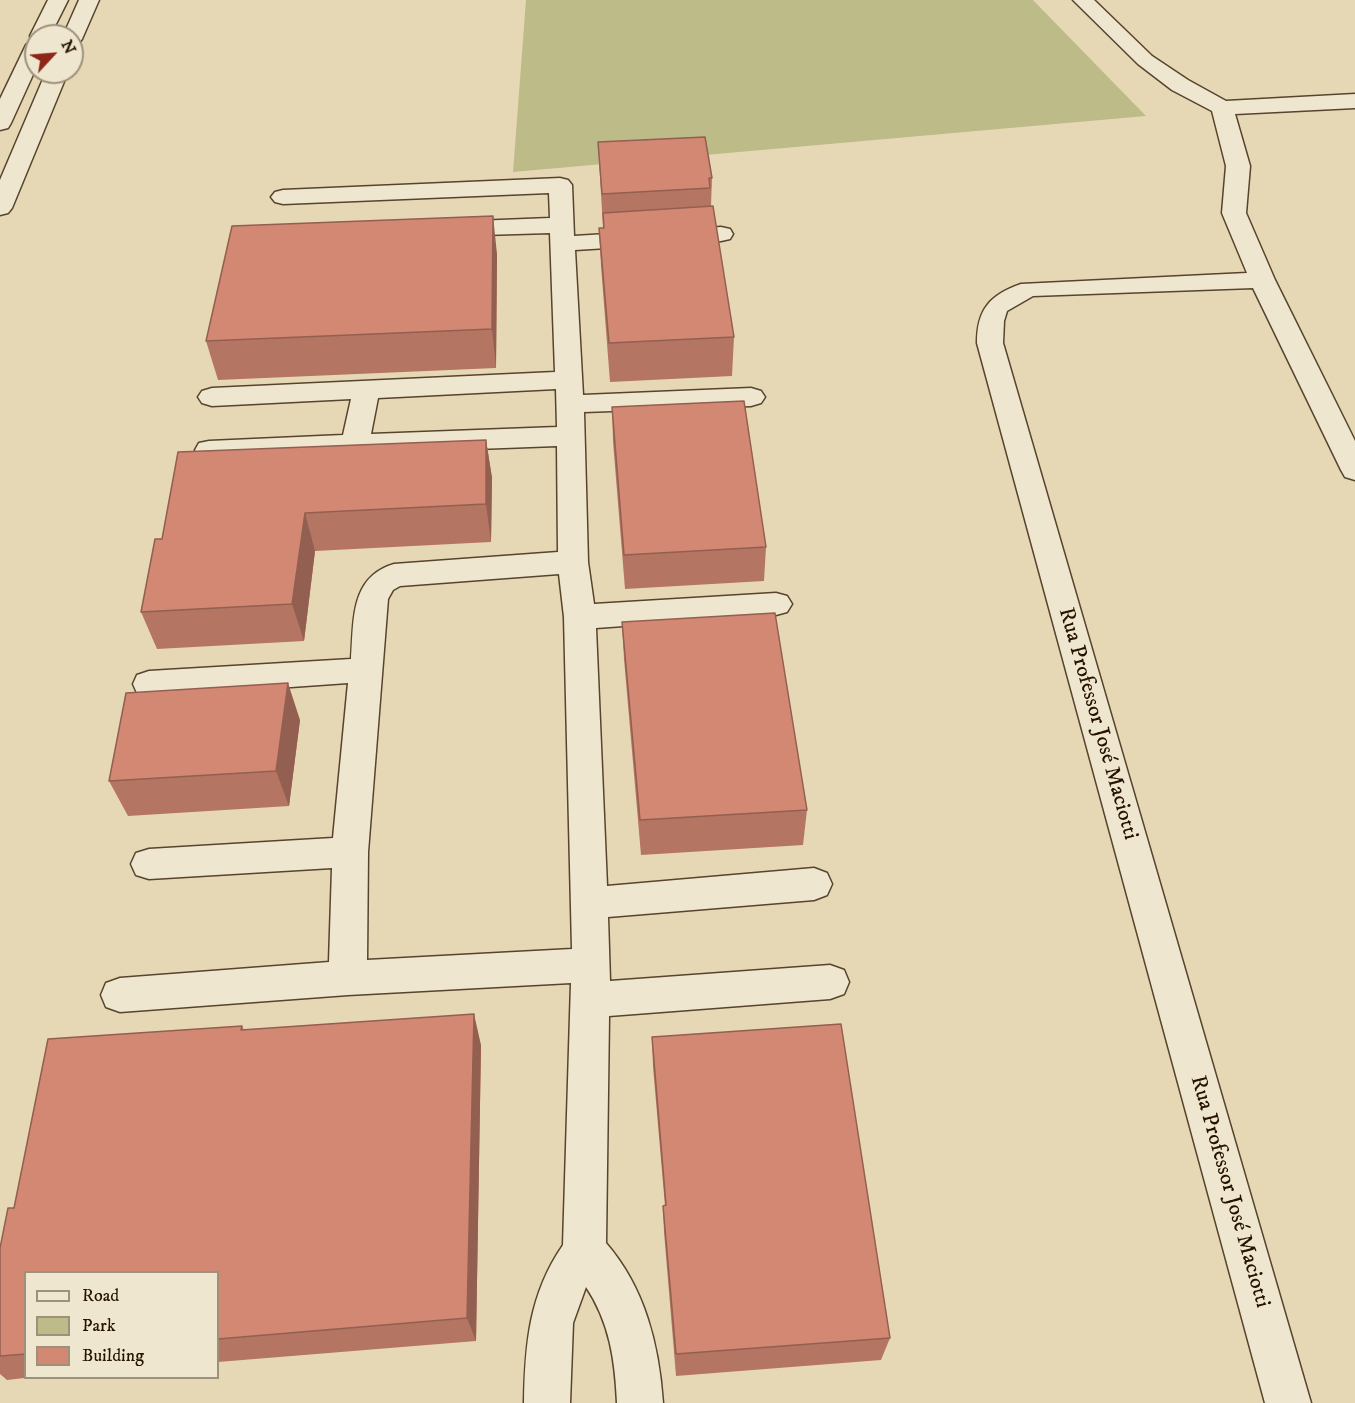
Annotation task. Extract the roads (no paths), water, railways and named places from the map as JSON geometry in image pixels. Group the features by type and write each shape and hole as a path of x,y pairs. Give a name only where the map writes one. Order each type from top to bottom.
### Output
{"street":[{"path":"46,24 58,0"},
{"path":"79,24 89,0"},
{"path":"1083,0 1145,60 1180,85 1222,108 1355,102"},
{"path":"0,123 5,98 24,66"},
{"path":"0,208 52,84"},
{"path":"5,98 46,97"},
{"path":"1222,108 1238,166 1234,213 1262,280 1355,470"},
{"path":"283,197 375,202 560,185 573,562 580,617 591,982 584,1251 569,1272 549,1322 548,1403"},
{"path":"432,230 561,234 721,234"},
{"name":"Rua Professor José Maciotti","path":"1262,280 1030,289 1001,302 993,312 989,325 990,343 1288,1403"},
{"path":"355,444 366,391"},
{"path":"212,397 366,391 569,406 751,397"},
{"path":"209,450 355,444 569,406"},
{"path":"348,978 350,852 372,599 382,582 394,575 573,562"},
{"path":"580,617 776,604"},
{"path":"149,684 365,670"},
{"path":"149,864 350,852"},
{"path":"589,903 814,884"},
{"path":"120,995 348,978 591,982 830,982"},
{"path":"584,1251 606,1273 620,1297 639,1371 640,1403"}]}
